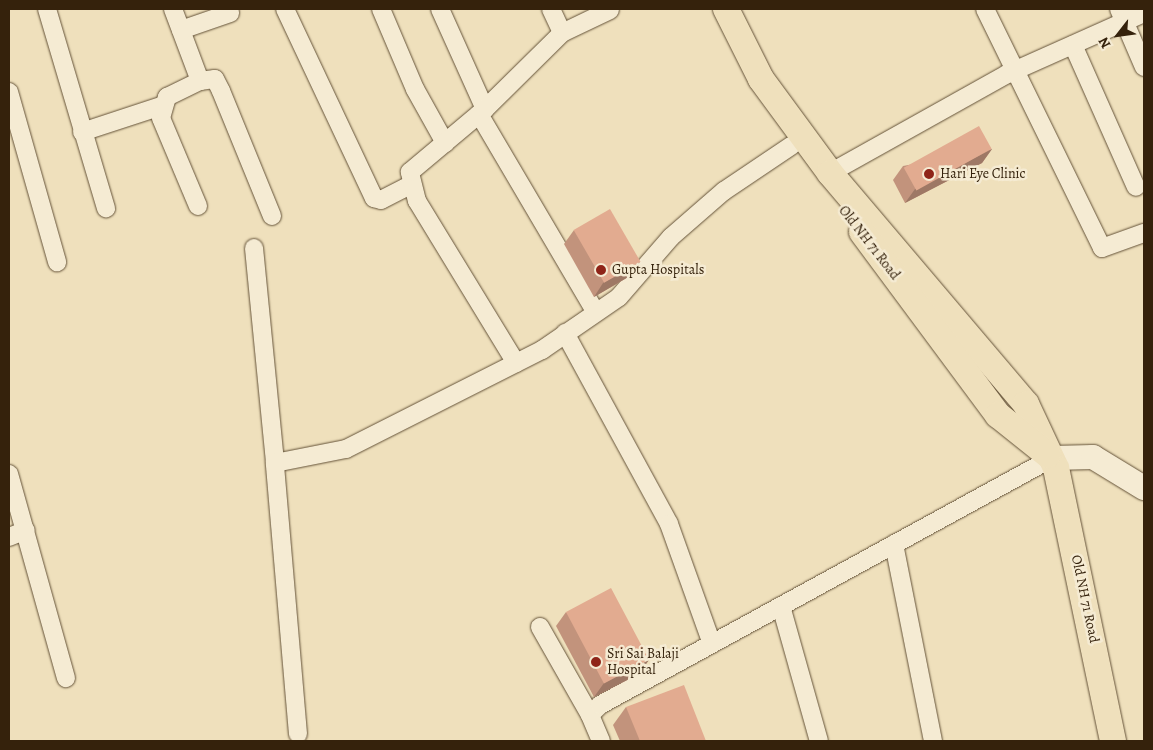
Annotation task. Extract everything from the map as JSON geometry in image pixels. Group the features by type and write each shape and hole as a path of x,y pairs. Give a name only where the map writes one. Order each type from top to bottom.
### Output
{"main road":[{"name":"Old NH 71 Road","path":"709,9 748,87 791,146 851,217 998,415 1052,458"},
{"name":"Old NH 71 Road","path":"726,9 761,79 830,173 1026,404 1052,458 1087,603 1113,741"},
{"path":"1052,458 1093,458 1144,488"}],"street":[{"path":"47,9 106,208"},
{"path":"173,9 200,82"},
{"path":"285,9 374,198 381,200 410,185"},
{"path":"381,9 415,88 445,143"},
{"path":"440,9 482,111 595,311"},
{"path":"551,9 562,33"},
{"path":"985,9 1012,71 1102,248 1144,234"},
{"path":"516,363 410,185 410,172 482,111 562,33 610,10"},
{"path":"181,30 230,13"},
{"path":"830,173 1012,71 1073,44 1122,15 1144,13"},
{"path":"1122,15 1144,68"},
{"path":"1073,44 1136,188"},
{"path":"82,132 161,106 177,90 215,79 272,216"},
{"path":"10,98 57,262"},
{"path":"161,106 161,118 198,206"},
{"path":"276,463 346,449 516,363 565,333 595,311 619,297 665,243 724,191 791,146"},
{"path":"254,248 276,463 298,734"},
{"path":"565,333 669,524 712,644"},
{"path":"590,715 712,644 1052,458"},
{"path":"9,474 66,678"},
{"path":"9,537 26,530"},
{"path":"894,544 933,741"},
{"path":"781,606 819,741"},
{"path":"540,627 590,715 601,741"}],"building":[{"path":"979,126 992,149 916,190 904,168"},
{"path":"610,209 640,262 604,283 574,230"},
{"path":"611,588 649,660 604,683 566,612"},
{"path":"684,685 706,741 640,741 626,707"}],"place":[{"name":"Hari Eye Clinic","path":"929,174"},
{"name":"Gupta Hospitals","path":"601,270"},
{"name":"Sri Sai Balaji Hospital","path":"596,662"}]}
